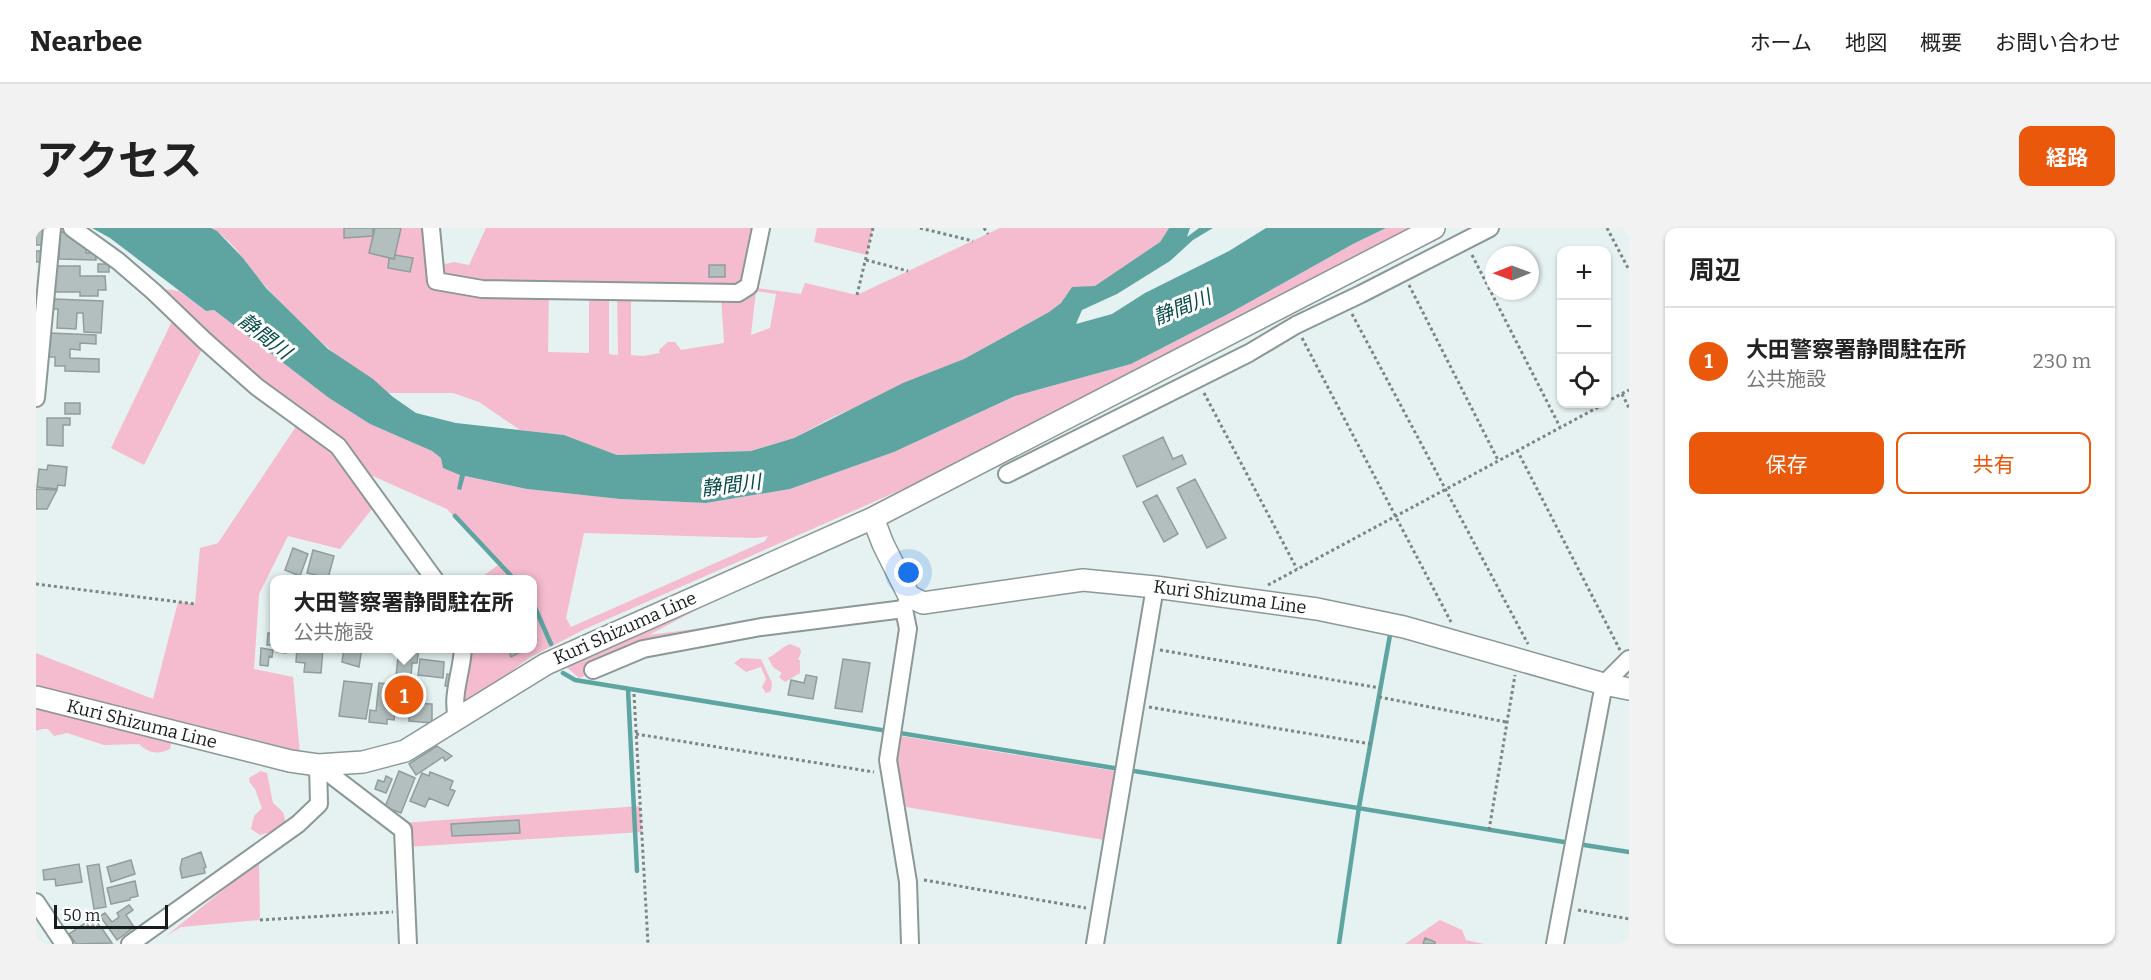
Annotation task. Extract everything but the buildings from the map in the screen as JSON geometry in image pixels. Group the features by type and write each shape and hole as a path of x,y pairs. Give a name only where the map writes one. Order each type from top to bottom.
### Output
{"main road":[{"name":"Kuri Shizuma Line","path":"36,697 280,759 318,765 363,762 405,751 546,664 873,518 1434,228"},
{"path":"873,518 906,602"},
{"name":"Kuri Shizuma Line","path":"906,602 923,603 1083,580 1155,586 1317,609 1404,627 1604,684 1629,689"}],"street":[{"path":"36,398 52,228"},
{"path":"72,228 136,276 257,387 338,446 432,575"},
{"path":"431,228 436,282 482,289 738,293 749,286 761,228"},
{"path":"1006,474 1197,380 1296,325 1490,228"},
{"path":"1095,944 1155,586"},
{"path":"593,670 643,649 906,602 908,629 888,760 907,877 910,944"},
{"path":"456,718 453,705 463,663 463,653"},
{"path":"1555,944 1604,684 1627,660"},
{"path":"318,765 403,830 408,944"},
{"path":"130,944 298,824 319,804 318,765"},
{"path":"36,902 64,944"}],"path":[{"path":"857,295 873,228"},
{"path":"920,228 973,241"},
{"path":"984,228 988,234"},
{"path":"1607,228 1629,270"},
{"path":"1465,241 1560,427"},
{"path":"866,260 908,271"},
{"path":"1403,273 1498,460"},
{"path":"1346,302 1529,646"},
{"path":"1296,325 1453,626"},
{"path":"1197,380 1297,569"},
{"path":"1611,400 1629,390"},
{"path":"1622,394 1629,408"},
{"path":"1261,589 1596,408"},
{"path":"1517,450 1627,660"},
{"path":"36,584 195,604"},
{"path":"1145,648 1380,688"},
{"path":"1489,830 1516,664"},
{"path":"634,694 648,944"},
{"path":"1379,697 1507,723"},
{"path":"1136,705 1371,744"},
{"path":"636,734 890,775"},
{"path":"907,877 1101,910"},
{"path":"1562,907 1629,919"},
{"path":"260,920 406,911"}],"shaded area":[{"path":"211,228 431,228 436,282 549,291 548,352 589,353 589,292 609,292 609,354 618,355 617,293 631,293 631,355 643,356 660,353 659,350 668,342 675,342 681,350 724,343 721,295 757,288 801,294 805,283 857,295 1000,228 1169,228 1160,242 1094,287 1072,287 1061,303 1049,312 964,359 831,418 794,438 751,451 617,455 564,435 520,430 479,402 453,393 388,393 333,352 303,325 220,234","holes":["756,291 776,294 770,328 751,335"]},
{"path":"486,228 759,228 748,285 737,292 438,280 436,258 446,264 454,262 469,265"},
{"path":"817,228 873,228 867,255 814,242"},
{"path":"1386,228 1422,228 994,449 585,629 529,658 458,711 466,653 537,653 537,575 484,575 498,565 447,509 366,473 259,383 156,288 179,291 206,311 214,310 329,398 370,424 432,451 465,476 527,489 620,499 706,503 790,489 894,452 1015,396 1131,364","holes":["584,533 756,538 768,536 765,541 571,627 566,618"]},
{"path":"174,317 204,345 144,465 111,448"},
{"path":"299,422 334,448 376,504 340,549 288,536 259,594 254,669 293,677 300,754 36,685 36,653 153,699 178,602 195,604 200,548 218,543"},
{"path":"694,611 649,635 754,621 645,653 579,678 565,666 609,644"},
{"path":"790,644 800,648 798,660 800,660 800,673 785,682 779,677 782,673 773,667 768,658"},
{"path":"741,658 761,659 772,683 771,691 766,693 762,687 766,679 761,667 746,672 734,663"},
{"path":"36,708 48,711 59,709 172,741 170,749 153,752 139,744 104,745 67,733 54,736 48,729 36,731"},
{"path":"895,735 1121,772 1110,841 900,806 893,769"},
{"path":"261,771 267,773 273,803 283,812 287,827 276,833 260,835 251,829 254,816 262,808 249,778"},
{"path":"640,806 642,832 407,847 402,823"},
{"path":"259,861 260,920 181,927 166,936"},
{"path":"1440,920 1462,930 1466,940 1484,944 1405,944"}],"water":[{"name":"静間川","path":"92,228 211,228 217,231 243,258 266,288 328,349 373,379 416,413 456,423 564,435 617,455 751,451 794,438 903,383 964,359 1049,312 1061,303 1072,287 1095,286 1160,242 1169,228 1190,228 1187,237 1199,228 1213,228 1193,240 1170,261 1117,294 1082,310 1076,324 1112,314 1145,293 1229,251 1266,228 1386,228 1131,364 1015,396 894,452 790,489 706,503 620,499 527,489 465,476 461,490 457,489 460,475 443,468 441,458 432,451 370,424 329,398 214,310 206,311 110,238"}],"waterway":[{"path":"455,516 510,575"},
{"path":"537,612 551,644"},
{"path":"1339,944 1359,807 1390,635"},
{"path":"563,673 575,680 1120,769"},
{"path":"628,689 637,871"},
{"path":"1128,770 1570,843"},
{"path":"1578,844 1629,852"}],"place":[{"name":"大田警察署静間駐在所","path":"404,695"}]}
